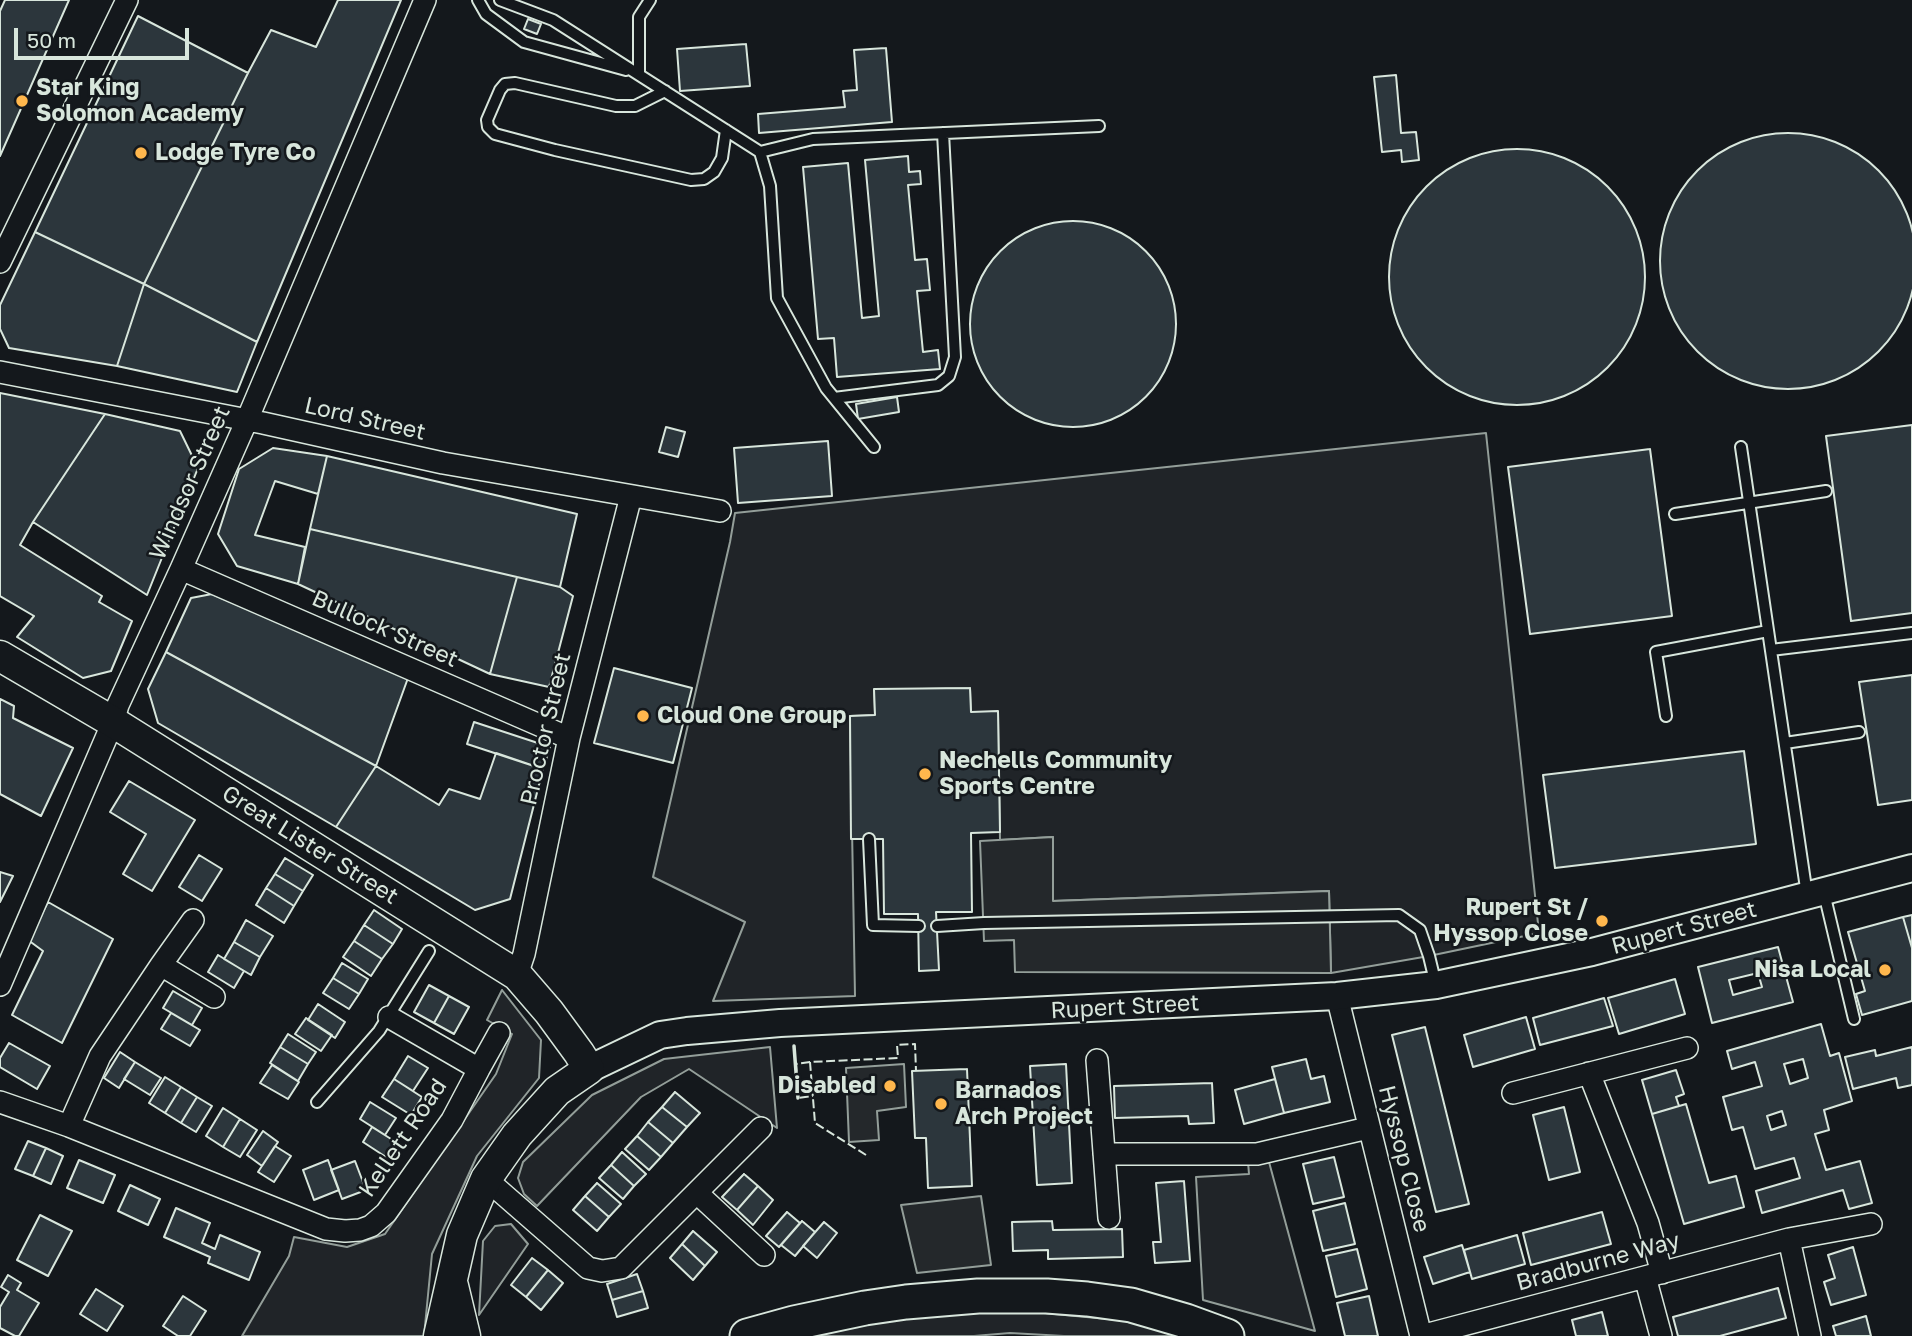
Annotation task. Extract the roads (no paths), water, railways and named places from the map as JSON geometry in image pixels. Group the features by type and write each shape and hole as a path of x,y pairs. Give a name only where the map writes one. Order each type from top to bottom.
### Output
{"main road":[{"name":"Great Lister Street","path":"0,656 113,722 517,975 549,1012 589,1069"},
{"name":"Rupert Street","path":"439,1336 462,1234 485,1180 517,1135 557,1091 589,1069"},
{"name":"Rupert Street","path":"452,1279 458,1336"},
{"path":"452,1279 465,1336"},
{"path":"747,1336 865,1308 978,1296 1047,1296 1130,1305 1227,1336"}],"street":[{"path":"108,36 111,0"},
{"path":"0,262 127,0"},
{"name":"Windsor Street","path":"0,985 118,705 247,420 425,0"},
{"name":"Lord Street","path":"0,372 247,420 443,463 720,511"},
{"name":"Proctor Street","path":"517,975 524,954 569,738 631,496"},
{"name":"Bullock Street","path":"181,569 569,738"},
{"name":"Rupert Street","path":"589,1069 660,1035 687,1031 780,1023 1337,996 1436,985 1592,952 1912,867"},
{"path":"69,1126 100,1056 193,920"},
{"path":"160,965 214,997"},
{"name":"Hyssop Close","path":"1337,996 1421,1336"},
{"name":"Kellett Road","path":"0,1102 69,1126 326,1229 360,1230 371,1226 386,1213 452,1120 479,1069 388,1017"},
{"path":"479,1069 499,1033"},
{"path":"1513,1093 1687,1048"},
{"path":"1097,1060 1109,1218"},
{"path":"1589,1073 1648,1223 1661,1336"},
{"path":"485,1180 588,1268 602,1271 621,1268 761,1128"},
{"path":"1104,1154 1257,1154 1368,1129"},
{"path":"696,1193 764,1255"},
{"name":"Bradburne Way","path":"1421,1336 1789,1238 1871,1224"},
{"path":"1789,1238 1810,1336"}],"lane":[{"path":"478,0 486,14 524,41 639,74"},
{"path":"500,0 553,20 760,152 770,186 777,298 825,388 874,447"},
{"path":"639,74 639,17 650,0"},
{"path":"666,91 635,106 616,106 515,83 505,85 500,90 488,120 488,128 495,134 555,150 691,180 704,179 714,172 722,158 726,130"},
{"path":"760,152 813,139 1100,126"},
{"path":"834,398 938,384 948,376 955,357 943,133"},
{"path":"1741,447 1784,743 1815,893 1854,1019"},
{"path":"1675,514 1826,491"},
{"path":"1666,716 1656,652 1768,631"},
{"path":"1771,650 1912,633"},
{"path":"1784,743 1859,732"},
{"path":"869,839 873,925 919,926"},
{"path":"937,926 1399,915 1420,930 1436,985"},
{"path":"317,1102 379,1031 429,951"}],"place":[{"name":"Star King Solomon Academy","path":"22,101"},
{"name":"Lodge Tyre Co","path":"141,153"},
{"name":"Cloud One Group","path":"643,716"},
{"name":"Nechells Community Sports Centre","path":"925,774"},
{"name":"Rupert St / Hyssop Close","path":"1602,921"},
{"name":"Nisa Local","path":"1885,970"},
{"name":"Disabled","path":"890,1086"},
{"name":"Barnados Arch Project","path":"941,1104"}]}
